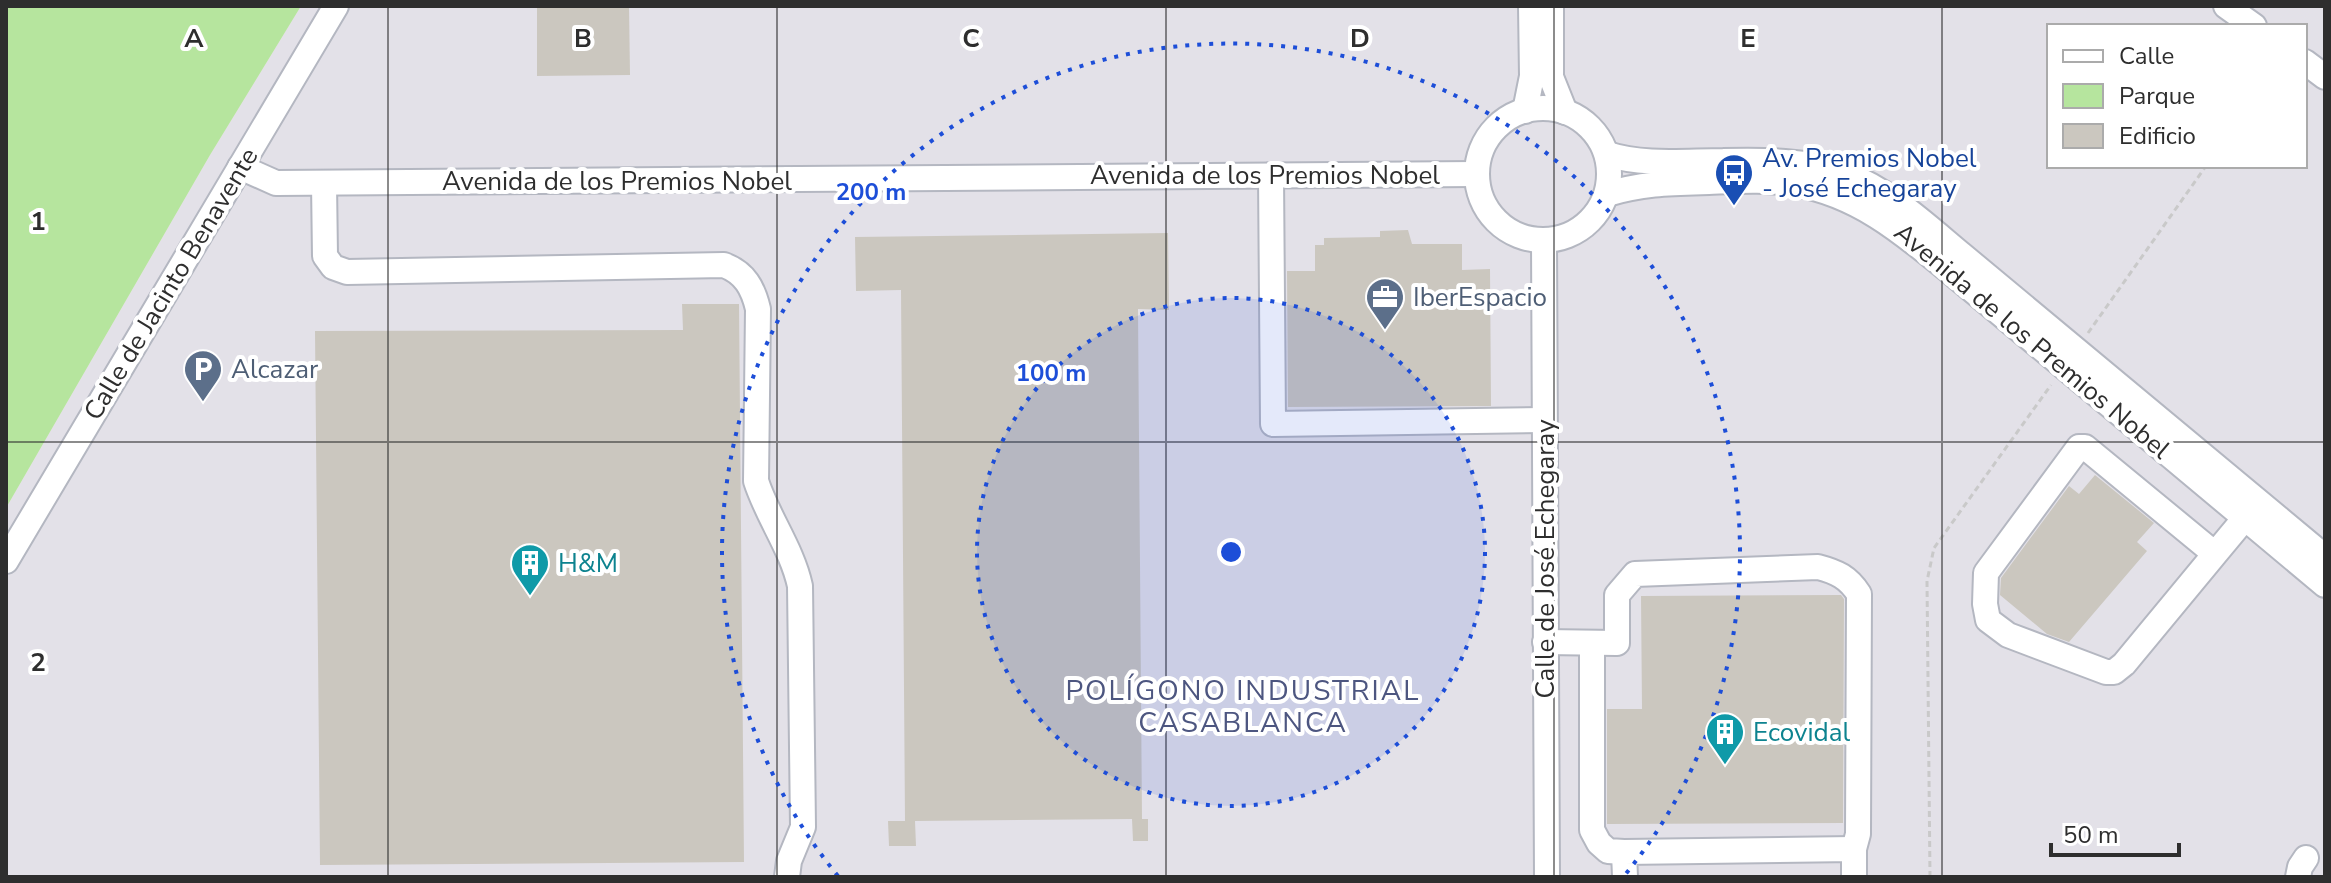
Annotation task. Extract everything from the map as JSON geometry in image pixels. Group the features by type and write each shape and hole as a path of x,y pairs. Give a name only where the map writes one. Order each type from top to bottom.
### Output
{"street":[{"name":"Calle de Jacinto Benavente","path":"6,561 336,6"},
{"path":"1525,111 1532,76 1531,6"},
{"path":"1551,6 1551,77 1565,112"},
{"path":"2226,6 2251,24"},
{"path":"2307,64 2325,77"},
{"path":"1542,108 1565,112 1587,125 1601,141 1610,172 1607,194 1596,214 1584,227 1565,237 1544,241 1525,238 1504,228 1484,204 1477,174 1480,154 1488,137 1504,121 1525,111 1542,108"},
{"name":"Avenida de los Premios Nobel","path":"1607,154 1639,161 1798,162 1847,174 1880,192 1962,255 2325,557"},
{"name":"Avenida de los Premios Nobel","path":"240,167 276,183 1477,174"},
{"path":"1271,175 1273,424 1544,420"},
{"name":"Avenida de los Premios Nobel","path":"1607,194 1639,184 1771,182 1834,194 1868,209 1901,231 2325,585"},
{"path":"324,183 325,256 333,267 347,272 724,265 745,278 754,293 758,309 756,481 796,567 800,586 803,827 789,861 787,877"},
{"name":"Calle de José Echegaray","path":"1544,241 1547,877"},
{"path":"2215,554 2085,447 2079,447 2072,452 1986,573 1988,620 2008,635 2106,672 2114,672 2124,664 2245,518"},
{"path":"1545,642 1617,643 1617,595 1635,574 1818,567 1839,572 1859,594 1858,834 1854,849 1854,877"},
{"path":"1592,643 1592,830 1608,851 1854,849"},
{"path":"1624,852 1625,877"}],"shaded area":[{"path":"301,6 2325,6 2325,877 6,877 6,508 210,155"}],"green space":[{"path":"6,6 301,6 210,155 6,508"}],"building":[{"path":"537,6 629,6 630,75 537,76"},
{"name":"IberEspacio","path":"1408,230 1412,244 1462,244 1462,270 1490,269 1491,406 1288,407 1287,271 1315,271 1315,245 1324,245 1324,238 1380,237 1380,231"},
{"path":"1168,233 1169,310 1138,309 1142,819 1148,819 1148,841 1133,841 1132,819 915,821 916,846 889,846 888,821 905,821 901,290 856,291 855,237"},
{"name":"H&M","path":"682,304 739,304 744,862 320,865 315,331 683,330"},
{"path":"2095,475 2154,523 2137,542 2147,551 2069,642 2047,634 2000,595 2001,578 2069,486 2079,494"},
{"name":"Ecovidal","path":"1841,595 1844,599 1843,823 1607,824 1607,709 1642,709 1641,596"}],"place":[{"name":"Av. Premios Nobel - José Echegaray","path":"1734,207"},
{"name":"IberEspacio","path":"1385,331"},
{"name":"Alcazar","path":"203,403"},
{"name":"H&M","path":"530,597"},
{"name":"Ecovidal","path":"1725,766"}],"district":[{"name":"POLÍGONO INDUSTRIAL CASABLANCA","path":"1243,707"}]}
